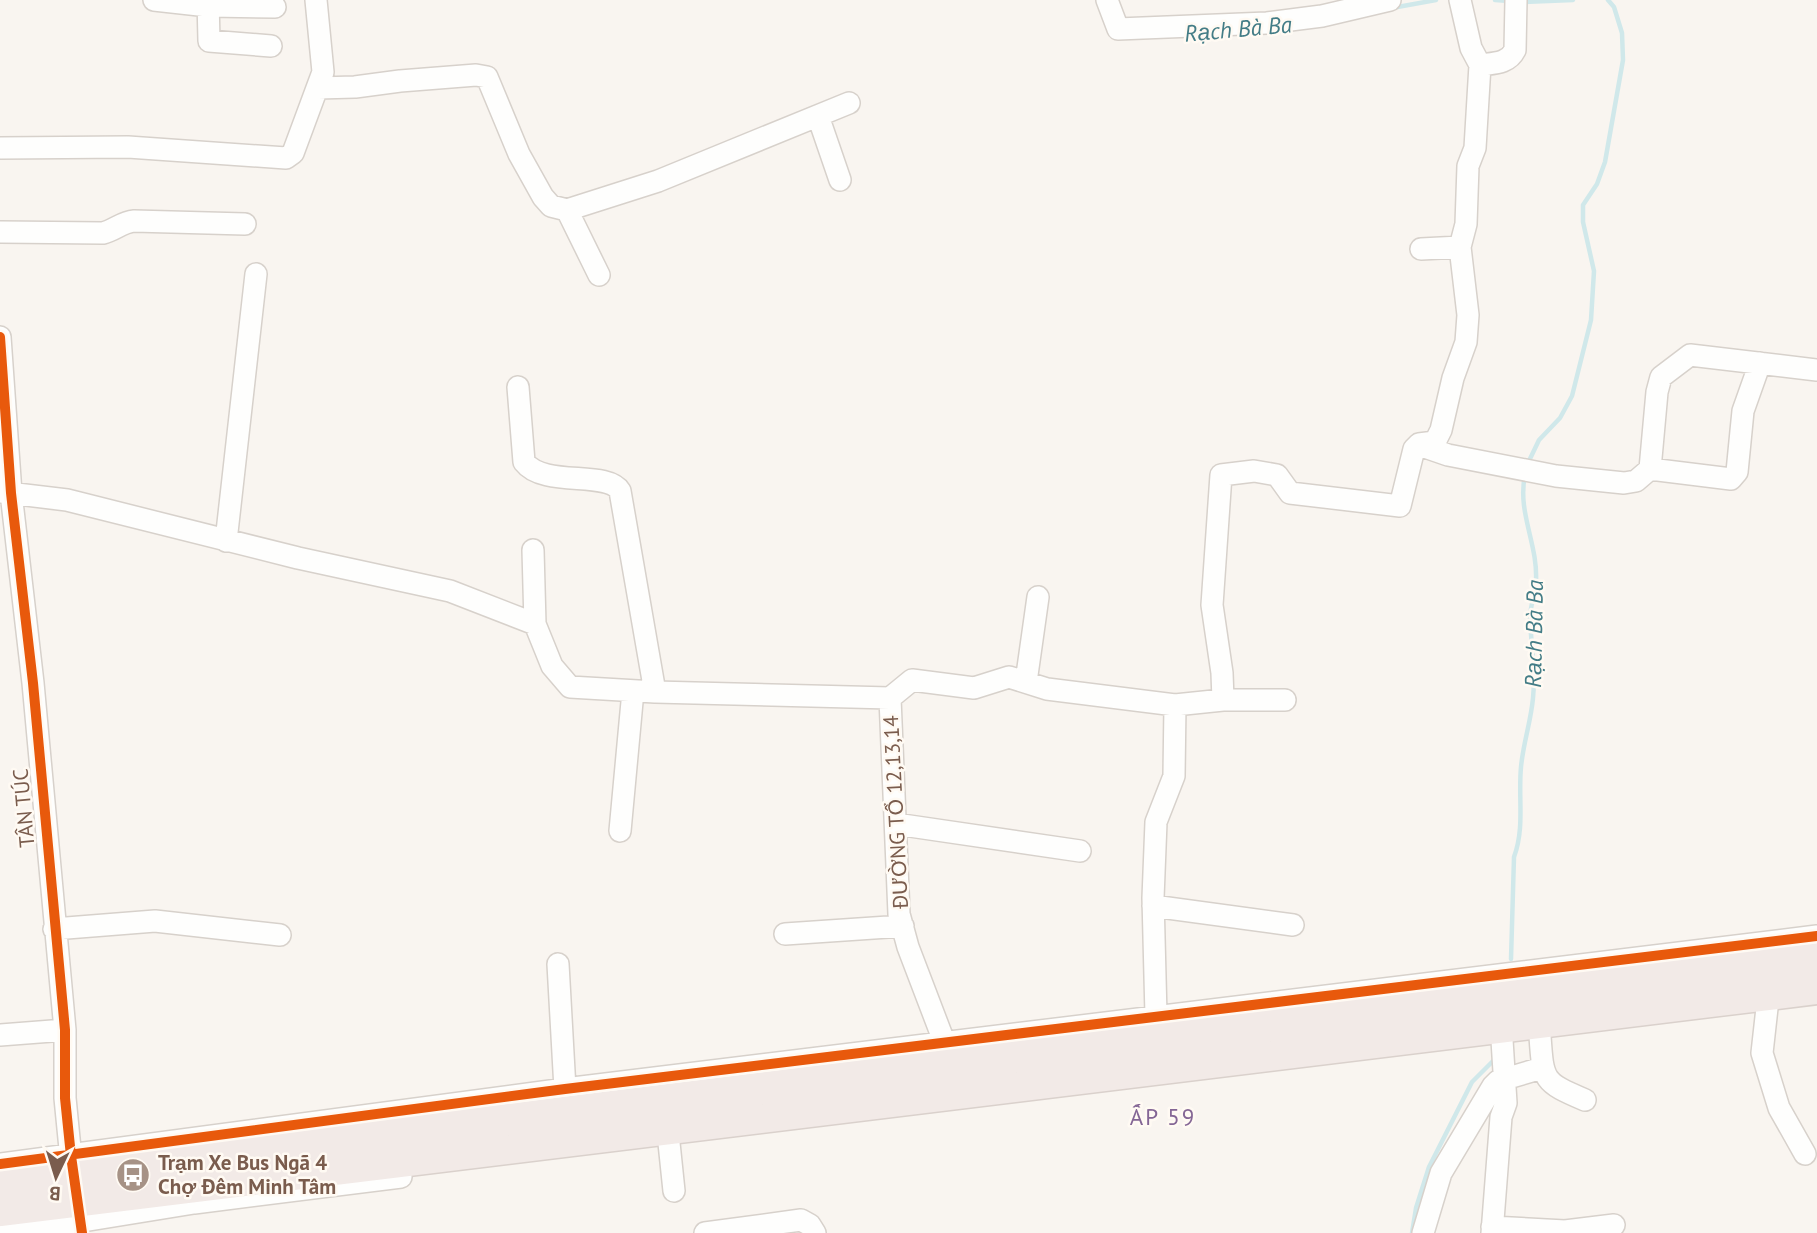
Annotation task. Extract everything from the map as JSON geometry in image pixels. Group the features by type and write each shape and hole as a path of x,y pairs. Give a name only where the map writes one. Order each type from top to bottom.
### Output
{"highway":[{"path":"0,1187 77,1198 210,1157 1817,957"},
{"path":"0,1210 77,1198 1817,988"}],"street":[{"path":"154,0 275,7"},
{"path":"0,148 128,146 286,158 293,153 323,72 316,0"},
{"path":"1107,0 1118,29 1267,23 1322,16 1390,0"},
{"path":"208,3 209,41 271,46"},
{"path":"1223,700 1222,673 1212,605 1221,475 1254,471 1277,475 1290,493 1400,506 1414,449 1419,444 1435,442 1441,430 1452,378 1466,342 1468,315 1460,247 1466,224 1468,166 1475,148 1480,65 1471,48 1461,4"},
{"path":"1480,65 1501,62 1512,56 1515,50 1516,6"},
{"path":"318,88 355,87 400,80 485,76 489,79 519,154 543,197 551,206 567,210 634,190 849,103"},
{"path":"818,117 839,180"},
{"path":"567,210 599,275"},
{"path":"0,232 103,233 112,231 124,222 134,221 245,224"},
{"path":"1421,249 1460,247"},
{"path":"226,541 256,274"},
{"name":"TÂN TÚC","path":"0,338 6,492 33,683 65,1030 65,1098 77,1198"},
{"path":"1419,444 1448,455 1526,470 1624,483 1636,481 1650,469 1657,392 1661,377 1672,366 1690,355 1817,370"},
{"path":"1650,469 1731,479 1737,472 1743,411 1760,363"},
{"path":"518,387 524,463 542,474 606,482 617,486 621,491 655,692"},
{"path":"6,492 67,500 226,541 450,591 534,624"},
{"path":"533,550 534,624 552,666 570,687 890,698 912,680 974,688 1009,677 1047,689 1175,705 1223,700 1285,700"},
{"path":"1026,682 1038,597"},
{"path":"620,831 633,691"},
{"name":"ĐƯỜNG TỔ 12,13,14","path":"890,698 900,914 908,947 945,1044"},
{"path":"1156,1016 1153,906 1156,822 1174,776 1175,705"},
{"path":"896,824 1080,851"},
{"path":"1153,906 1293,925"},
{"path":"54,929 155,921 280,935"},
{"path":"785,934 902,926"},
{"path":"8,1233 77,1198 565,1089 1817,936"},
{"path":"558,964 565,1089"},
{"path":"0,1164 77,1198 194,1203 1817,1002"},
{"path":"1767,1008 1762,1053 1779,1108 1805,1154"},
{"path":"0,1035 65,1030"},
{"path":"1540,1036 1542,1068 1546,1077 1559,1089 1585,1100"},
{"path":"1502,1041 1506,1103 1501,1117 1492,1230 1564,1231 1614,1225"},
{"path":"1423,1233 1441,1173 1493,1086 1498,1081 1542,1068"},
{"path":"669,1143 674,1191"},
{"path":"705,1233 808,1227"}],"waterway":[{"name":"Rạch Bà Ba","path":"1392,8 1436,0"},
{"name":"Rạch Bà Ba","path":"1495,0 1509,1"},
{"name":"Rạch Bà Ba","path":"1521,2 1573,0"},
{"name":"Rạch Bà Ba","path":"1528,463 1539,440 1560,418 1572,396 1591,320 1594,271 1583,222 1583,205 1597,184 1605,162 1623,60 1622,33 1614,7 1608,0"},
{"name":"Rạch Bà Ba","path":"1511,959 1514,857 1520,824 1521,767 1534,688 1530,618 1536,586 1536,567 1525,515 1525,475"},
{"name":"Rạch Bà Ba","path":"1412,1233 1416,1208 1429,1167 1472,1082 1496,1058"}],"cycle path":[{"path":"0,337 11,493 33,683 65,1030 65,1098 82,1233"},
{"path":"0,1164 565,1089 1817,936"}],"place":[{"name":"Trạm Xe Bus Ngã 4 Chợ Đêm Minh Tâm","path":"133,1175"}],"district":[{"name":"ẤP 59","path":"1163,1117"}]}
